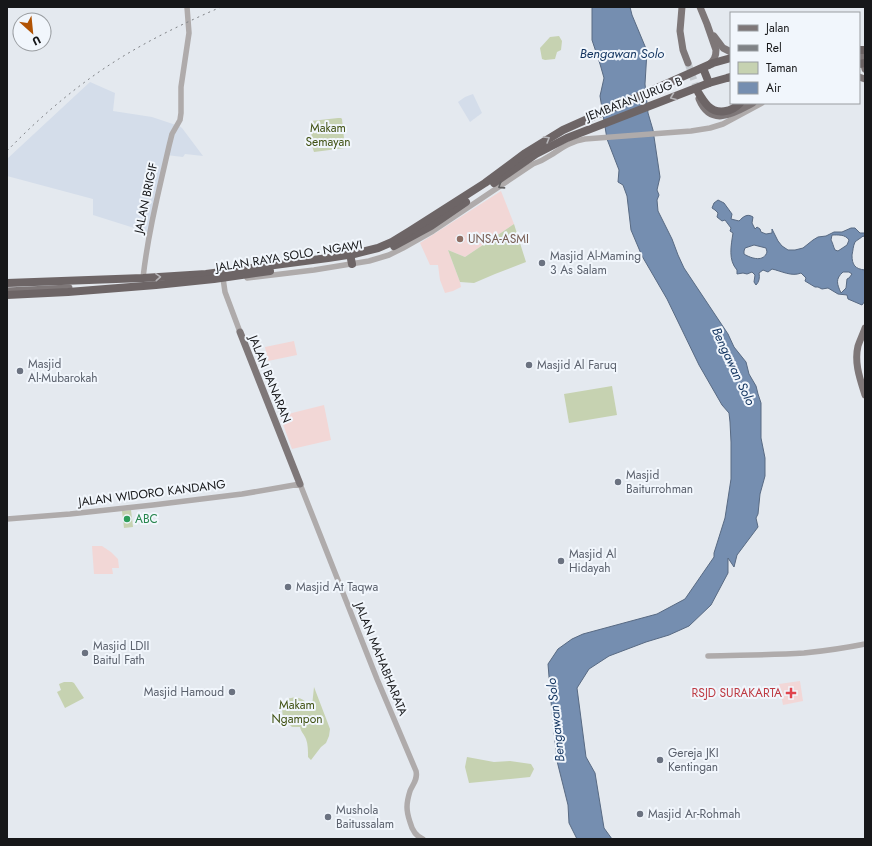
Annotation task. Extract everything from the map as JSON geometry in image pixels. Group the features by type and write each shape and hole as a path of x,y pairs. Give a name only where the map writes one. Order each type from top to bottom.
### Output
{"highway":[{"path":"565,134 705,67 730,58"},
{"path":"705,67 709,83"},
{"name":"JEMBATAN JURUG B","path":"565,134 709,83 730,78"},
{"path":"698,92 706,105 714,110 732,110 739,104"},
{"name":"JALAN RAYA SOLO - NGAWI","path":"7,295 223,280 352,262 413,239 531,162 565,134"},
{"name":"JALAN RAYA SOLO - NGAWI","path":"7,283 105,280 206,274 354,254 378,248 392,242 410,231 472,191 524,154 565,134"}],"main road":[{"path":"683,7 680,31 683,50 688,63"},
{"path":"700,7 714,44 716,54 714,60 705,67"},
{"path":"707,24 723,48 730,52"},
{"path":"862,50 864,65"},
{"path":"698,92 698,97 701,103 706,110 712,114 733,116 751,104"},
{"path":"7,291 67,286 105,280"},
{"path":"7,288 67,286 99,287 106,289"},
{"path":"865,328 858,346 857,360 858,372 865,395"},
{"name":"JALAN BANARAN","path":"240,332 300,484"}],"street":[{"name":"JALAN BRIGIF","path":"143,278 145,258 168,146 178,123 182,105 181,87 189,38 187,7"},
{"path":"531,162 550,156 570,143 585,139 691,131 710,128 723,124 733,116 760,104"},
{"name":"JALAN BANARAN","path":"223,280 225,292 240,332"},
{"name":"JALAN WIDORO KANDANG","path":"7,519 153,505 242,494 300,484"},
{"name":"JALAN MAHABHARATA","path":"300,484 377,679 414,766 417,775 411,791 407,811 411,826 415,833 423,839"},
{"path":"708,656 802,653 825,651 865,644"}],"shaded area":[{"path":"90,82 115,93 113,111 152,117 179,126 203,156 185,154 183,157 166,155 150,233 93,215 93,199 7,176 7,159"},
{"path":"473,94 482,113 470,122 458,102"},
{"name":"UNSA-ASMI","path":"501,191 514,224 465,257 448,250 461,287 445,293 440,280 438,265 430,265 420,243"},
{"path":"294,341 297,355 268,361 265,347"},
{"path":"324,405 331,440 292,449 280,416"},
{"path":"92,546 102,546 118,559 119,568 112,568 113,574 94,574"},
{"name":"RSJD SURAKARTA","path":"800,681 803,701 783,705 779,684"}],"green space":[{"path":"559,36 562,41 561,50 557,52 555,59 542,59 540,48 550,37"},
{"name":"Makam Semayan","path":"341,118 345,148 314,152 312,146 311,121"},
{"path":"514,224 526,262 474,283 460,282 448,250 465,257"},
{"path":"612,386 617,415 569,423 564,394"},
{"name":"ABC","path":"131,510 133,527 124,528 122,511"},
{"path":"64,682 74,683 84,698 65,708 57,692 61,690 59,684"},
{"name":"Makam Ngampon","path":"314,687 330,729 326,743 311,760 308,757 307,741 300,727 292,727 284,717 282,711 286,699 295,697 300,698 312,706"},
{"path":"467,757 494,762 510,761 531,764 534,769 530,777 469,783 465,767"}],"water":[{"name":"Bengawan Solo","path":"592,7 630,7 647,51 645,84 648,113 653,130 660,177 657,190 659,195 657,200 658,211 684,268 728,334 734,347 746,362 749,374 756,386 761,403 761,438 765,458 765,476 756,518 758,527 737,555 734,567 728,558 728,573 711,605 689,626 669,635 609,656 589,669 577,688 586,757 595,773 604,828 612,839 577,839 569,823 568,805 557,761 548,664 558,649 572,639 583,634 657,614 685,599 714,557 725,518 731,479 731,442 729,413 722,405 699,365 667,299 642,256 631,230 627,196 623,185 618,182 619,170 607,139 600,96 604,78 592,40"},
{"path":"718,200 724,203 732,214 731,219 739,221 745,216 749,215 753,217 752,223 755,229 757,227 761,232 766,234 772,233 772,229 778,241 788,250 803,248 818,237 826,236 834,232 842,232 851,228 855,228 860,233 865,233 865,237 863,236 855,242 852,255 855,266 859,269 865,270 865,301 862,305 848,299 847,295 838,294 828,288 822,289 815,287 805,281 806,278 801,273 786,273 772,269 768,272 763,270 759,273 759,280 756,285 754,282 755,275 752,272 747,274 737,274 737,270 731,257 733,233 730,231 731,228 725,220 722,221 717,217 718,213 712,208 714,203","holes":["832,235 841,235 846,237 849,240 847,245 838,251 835,250 831,240","754,245 766,248 767,252 763,257 757,259 744,254 745,248","843,272 849,272 852,274 847,279 846,288 841,293 838,287 839,277"]}],"tunnel":[{"path":"688,63 698,92"}],"railway":[{"path":"7,151 36,122 57,104 105,68 153,39 221,7"}],"place":[{"name":"UNSA-ASMI","path":"460,239"},
{"name":"Masjid Al-Maming 3 As Salam","path":"542,263"},
{"name":"Masjid Al Faruq","path":"529,365"},
{"name":"Masjid Al-Mubarokah","path":"20,371"},
{"name":"Masjid Baiturrohman","path":"618,482"},
{"name":"ABC","path":"127,519"},
{"name":"Masjid Al Hidayah","path":"561,561"},
{"name":"Masjid At Taqwa","path":"288,587"},
{"name":"Masjid LDII Baitul Fath","path":"85,653"},
{"name":"Masjid Hamoud","path":"232,692"},
{"name":"RSJD SURAKARTA","path":"791,693"},
{"name":"Gereja JKI Kentingan","path":"660,760"},
{"name":"Masjid Ar-Rohmah","path":"640,814"},
{"name":"Mushola Baitussalam","path":"328,817"}]}
